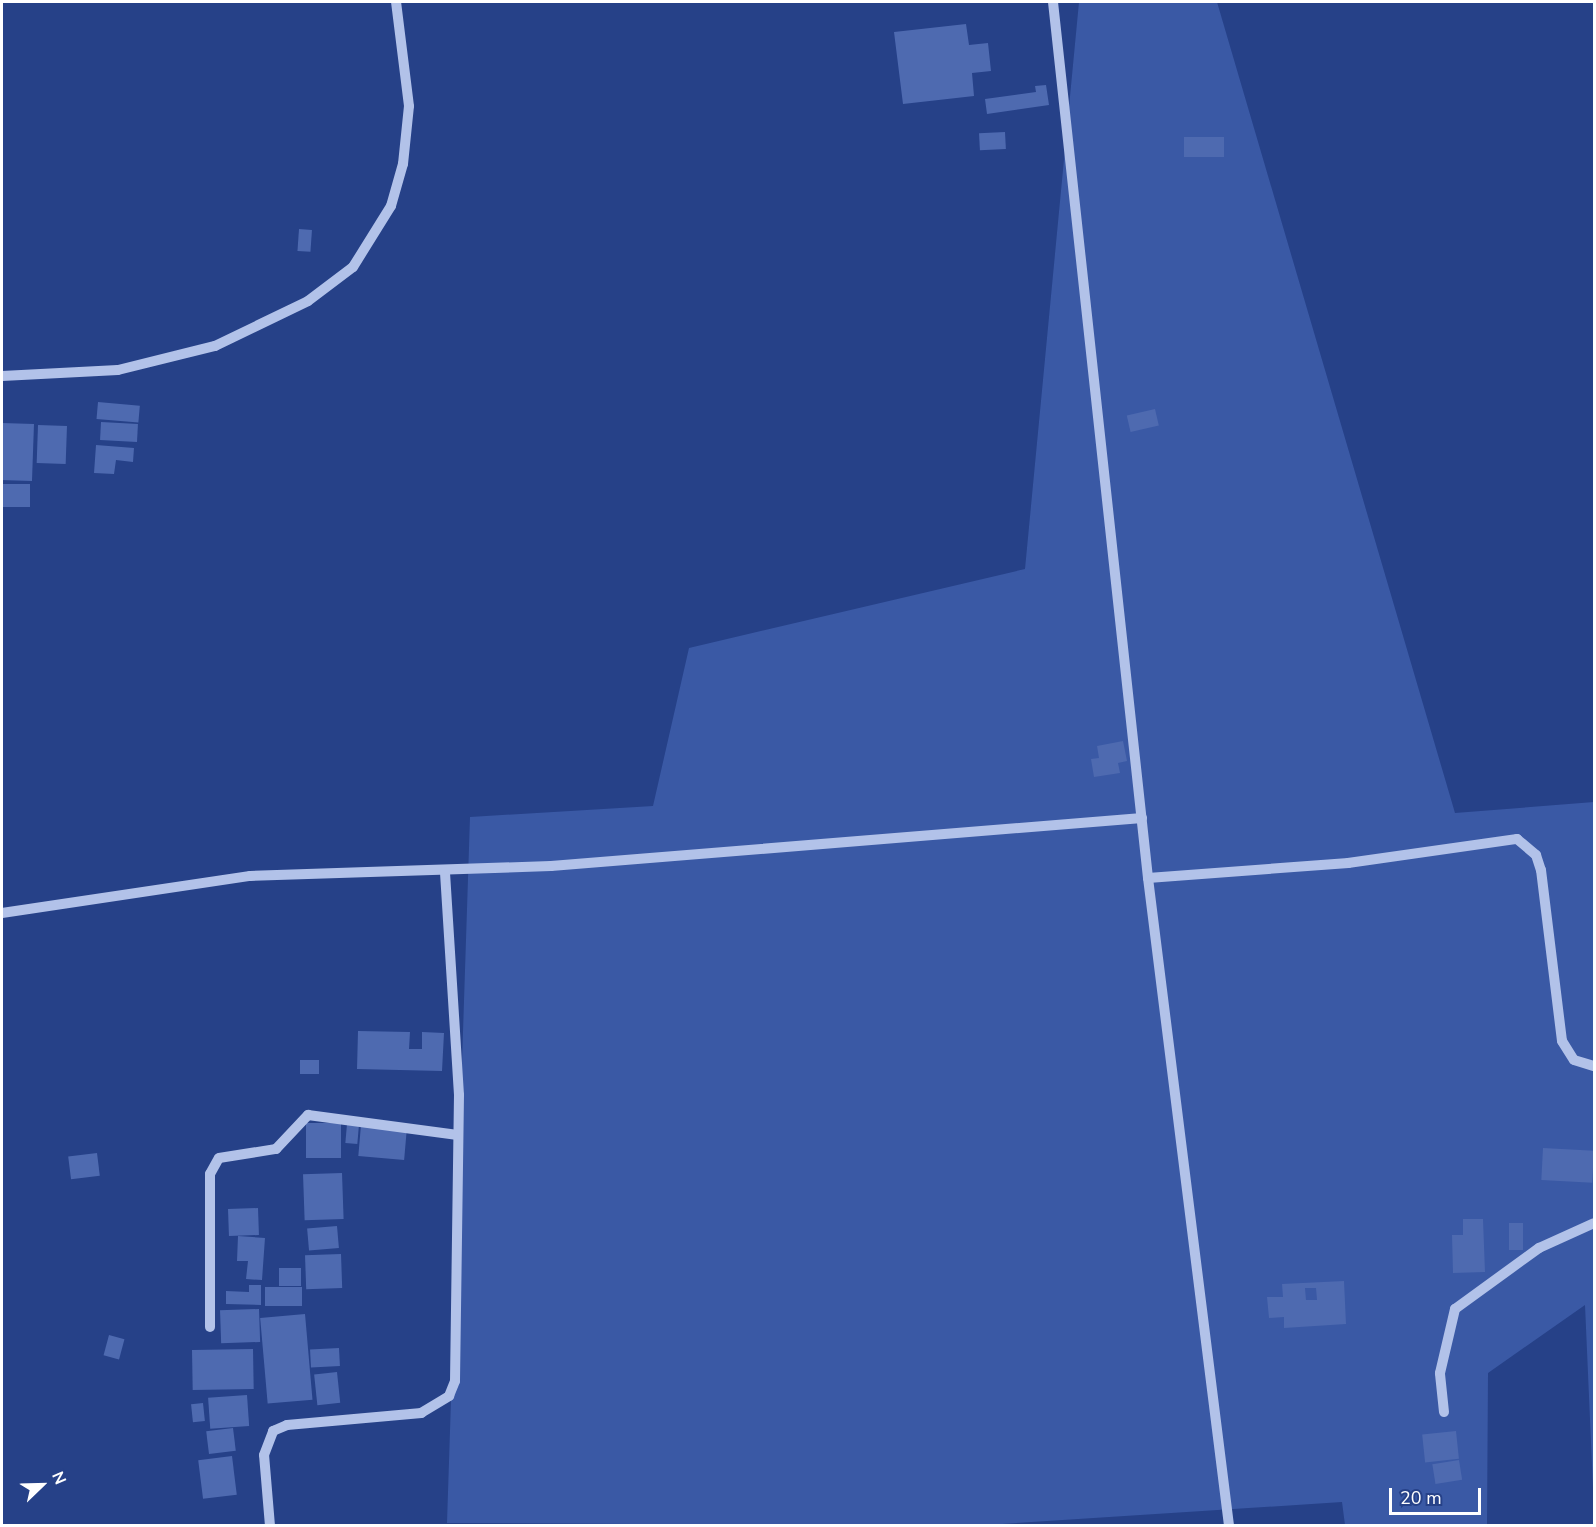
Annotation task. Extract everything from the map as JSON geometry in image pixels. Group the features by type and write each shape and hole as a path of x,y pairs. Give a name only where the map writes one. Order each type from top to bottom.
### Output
{"street":[{"path":"2,376 118,370 215,346 308,301 353,267 391,207 403,164 409,106 396,2"},
{"path":"1053,2 1142,818 1229,1526"},
{"path":"2,913 250,876 445,872 1142,818"},
{"path":"1149,878 1348,862 1517,839 1536,855 1541,870 1562,1041 1574,1060 1594,1066"},
{"path":"270,1526 264,1455 273,1431 288,1425 421,1413 449,1396 455,1381 458,1135 445,872"},
{"path":"210,1327 210,1174 219,1158 276,1149 308,1115 458,1135"},
{"path":"1444,1412 1440,1373 1455,1309 1539,1248 1594,1223"}],"shaded area":[{"path":"1079,2 1217,2 1455,813 1594,802 1594,1511 1585,1305 1488,1373 1487,1525 1345,1525 1342,1502 970,1526 447,1523 470,817 653,806 689,648 1025,569"}],"building":[{"path":"966,24 969,45 988,43 991,71 972,73 974,96 903,104 894,32"},
{"path":"1046,85 1049,105 987,114 985,99 1036,92 1035,86"},
{"path":"1005,132 1006,149 980,150 979,133"},
{"path":"1184,137 1224,137 1224,157 1184,157"},
{"path":"299,229 312,230 310,252 297,251"},
{"path":"98,402 140,406 138,423 97,419"},
{"path":"1155,409 1159,426 1131,432 1127,416"},
{"path":"101,422 138,424 137,442 100,440"},
{"path":"2,423 34,424 32,481 2,480"},
{"path":"38,425 67,426 66,464 37,463"},
{"path":"96,445 134,448 133,462 116,460 114,474 94,473"},
{"path":"2,484 30,484 30,507 2,507"},
{"path":"1123,741 1127,761 1118,763 1120,773 1094,777 1091,759 1099,758 1097,746"},
{"path":"358,1031 410,1032 409,1049 422,1049 422,1032 444,1033 442,1071 357,1069"},
{"path":"300,1060 319,1060 319,1074 300,1074"},
{"path":"306,1123 341,1123 341,1158 306,1158"},
{"path":"347,1124 359,1125 357,1144 345,1143"},
{"path":"361,1125 407,1129 404,1160 358,1156"},
{"path":"1543,1148 1594,1151 1592,1183 1541,1180"},
{"path":"97,1153 100,1176 71,1179 68,1157"},
{"path":"342,1173 344,1219 305,1220 303,1174"},
{"path":"258,1208 259,1235 229,1236 228,1209"},
{"path":"1463,1219 1483,1219 1485,1272 1453,1273 1452,1235 1463,1235"},
{"path":"1509,1223 1523,1223 1523,1250 1509,1250"},
{"path":"337,1226 339,1248 309,1251 307,1229"},
{"path":"238,1236 265,1238 262,1280 246,1279 248,1261 237,1261"},
{"path":"341,1254 342,1288 306,1289 305,1255"},
{"path":"279,1268 301,1268 301,1286 279,1286"},
{"path":"1344,1281 1346,1324 1284,1328 1284,1317 1269,1318 1267,1297 1283,1297 1282,1284","holes":["1305,1288 1316,1288 1317,1300 1306,1300"]},
{"path":"249,1285 261,1285 261,1305 226,1304 226,1291 249,1292"},
{"path":"265,1287 302,1287 302,1306 265,1306"},
{"path":"259,1309 260,1342 221,1343 220,1310"},
{"path":"305,1314 312,1400 268,1404 260,1318"},
{"path":"109,1335 124,1339 119,1359 104,1355"},
{"path":"339,1348 340,1366 311,1367 310,1350"},
{"path":"253,1349 254,1389 193,1390 192,1350"},
{"path":"337,1372 340,1403 317,1405 314,1374"},
{"path":"247,1395 249,1426 210,1429 208,1398"},
{"path":"203,1403 205,1421 193,1422 191,1404"},
{"path":"233,1428 236,1451 209,1454 206,1431"},
{"path":"1456,1431 1459,1459 1425,1462 1422,1435"},
{"path":"232,1456 237,1495 203,1499 198,1460"},
{"path":"1459,1460 1462,1480 1435,1484 1432,1464"}]}
